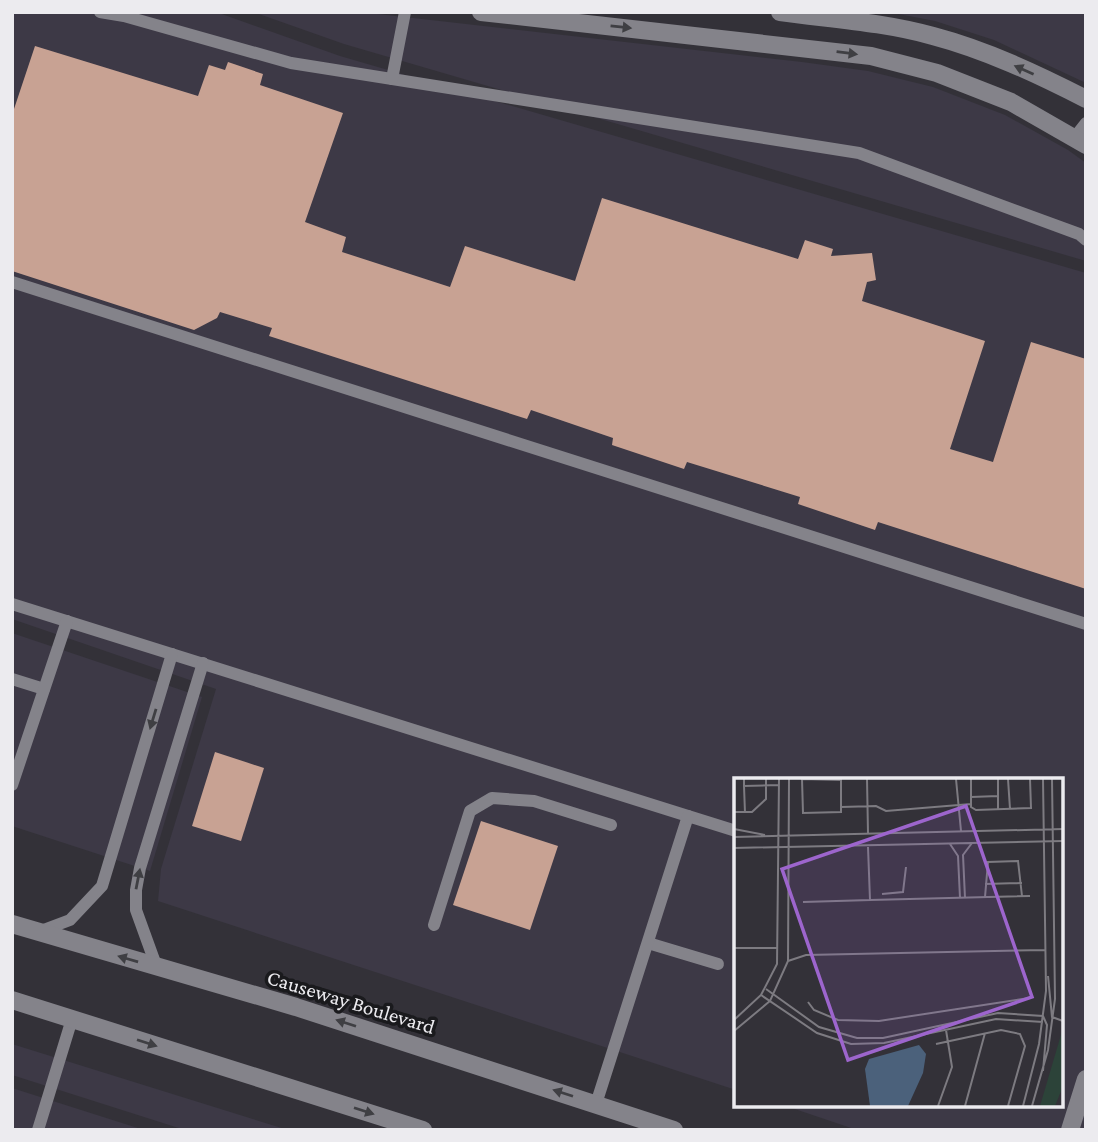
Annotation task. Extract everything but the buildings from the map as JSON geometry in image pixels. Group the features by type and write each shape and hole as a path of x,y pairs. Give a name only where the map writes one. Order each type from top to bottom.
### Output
{"main road":[{"path":"481,12 872,56 937,73 1011,102 1082,135"},
{"path":"780,12 932,35 988,54 1086,99"},
{"name":"Causeway Boulevard","path":"12,924 296,1007 674,1130"},
{"path":"12,1000 423,1130"},
{"path":"1070,1130 1086,1079"}],"lane":[{"path":"100,12 124,16 291,63 859,153 1083,233"},
{"path":"392,79 405,12"},
{"path":"12,282 1086,624"},
{"path":"12,604 734,830"},
{"path":"12,785 66,621"},
{"path":"38,933 70,920 102,886 173,653"},
{"path":"157,968 136,910 136,890 202,663"},
{"path":"12,679 44,689"},
{"path":"434,925 470,811 492,798 534,801 611,825"},
{"path":"596,1104 688,816"},
{"path":"648,943 718,964"},
{"path":"38,1130 72,1018"}],"shaded area":[{"path":"12,12 216,12 340,56 1086,273 1086,1130 857,1130 789,1107 1063,1107 1063,778 734,778 734,1089 158,901 161,869 216,689 12,619"},
{"path":"253,12 360,12 802,62 868,71 933,87 1005,115 1086,163 1086,261 344,44"},
{"path":"888,12 1086,12 1086,83 994,40 935,21"},
{"path":"12,633 202,697 150,871 12,826"},
{"path":"12,1044 288,1130 185,1130 12,1075"},
{"path":"12,1088 144,1130 12,1130"}]}
